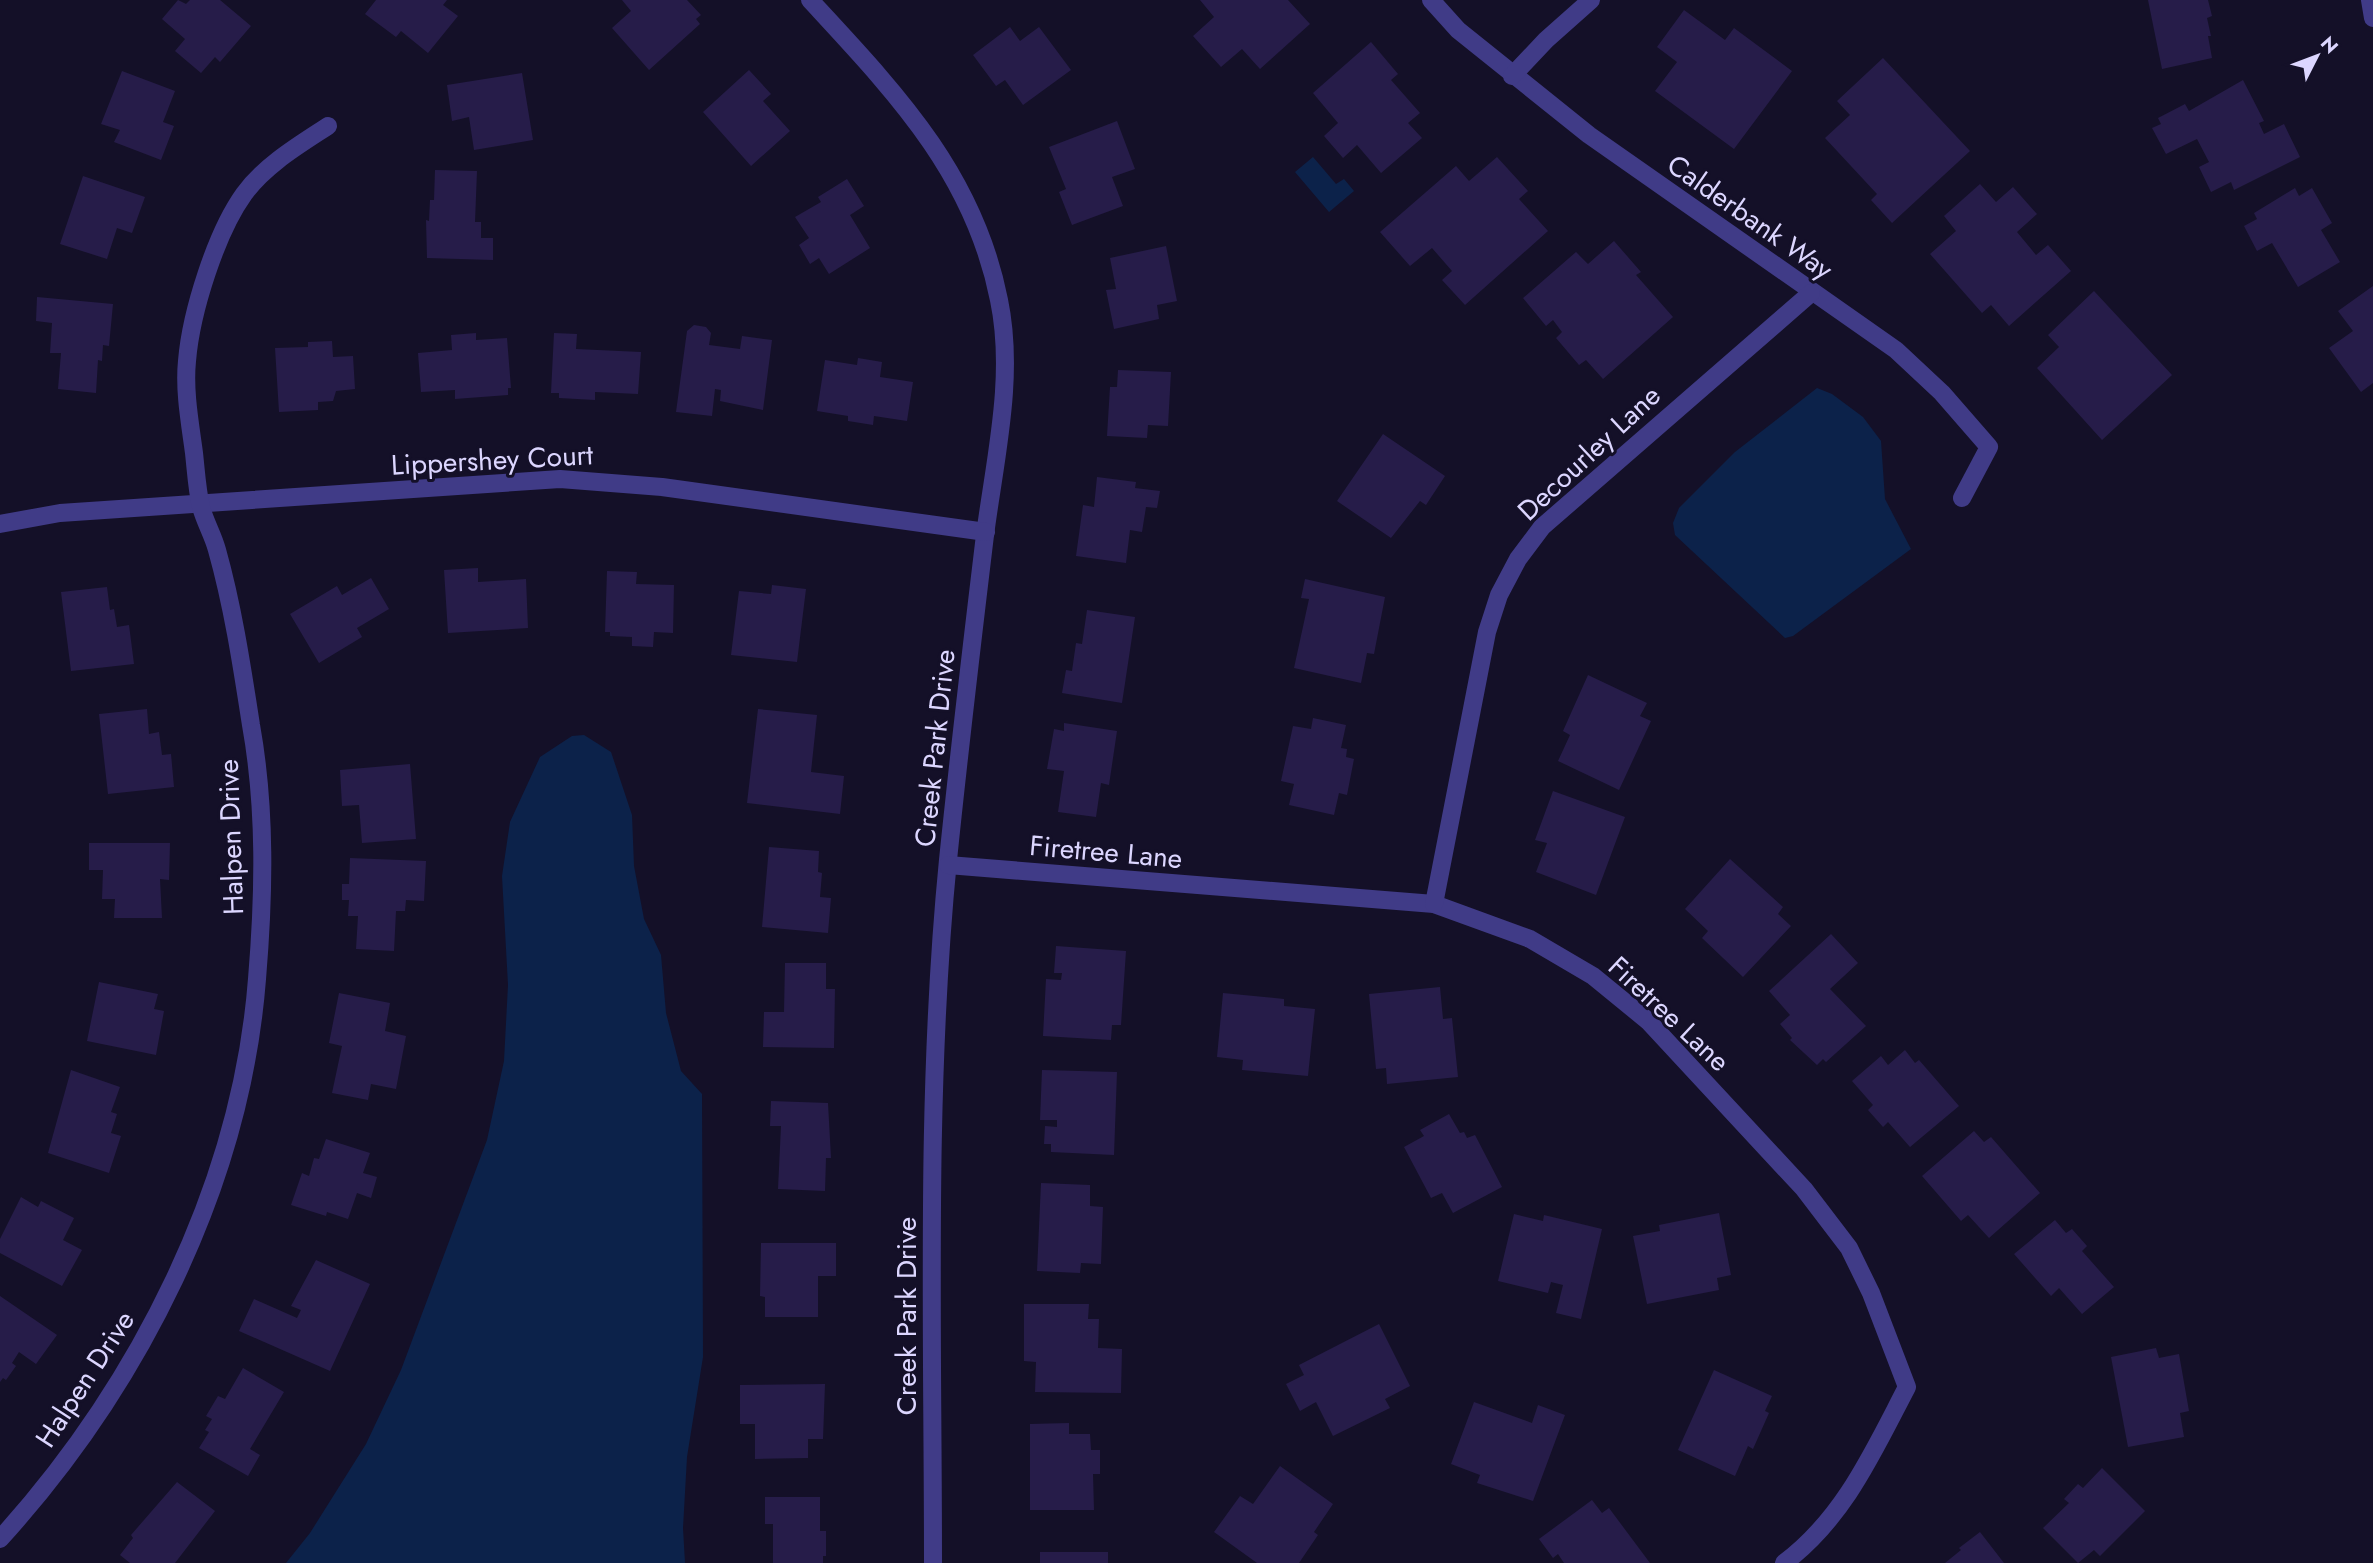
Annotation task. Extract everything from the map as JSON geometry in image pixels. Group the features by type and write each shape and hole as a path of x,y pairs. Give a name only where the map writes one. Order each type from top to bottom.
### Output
{"street":[{"name":"Creek Park Drive","path":"810,0 942,155 966,200 985,246 1000,303 1004,389 948,865 933,1126 933,1563"},
{"name":"Calderbank Way","path":"1431,0 1458,30 1513,76 1811,293 1896,350 1942,393 1989,447 1962,498"},
{"path":"1513,76 1546,40 1591,0"},
{"path":"2370,0 2373,18"},
{"name":"Halpen Drive","path":"0,1539 96,1420 137,1353 173,1284 204,1210 230,1125 247,1056 260,944 261,792 225,589 217,551 201,505 187,405 187,361 193,320 213,254 245,193 284,156 328,126"},
{"name":"Decourley Lane","path":"1434,904 1487,632 1499,595 1518,559 1558,511 1811,293"},
{"name":"Lippershey Court","path":"0,524 60,513 584,480 662,486 986,532"},
{"name":"Firetree Lane","path":"948,865 1434,904 1530,939 1593,976 1648,1021 1804,1189 1849,1248 1871,1293 1907,1387 1858,1481 1831,1520 1784,1563"}],"water":[{"path":"1313,157 1336,184 1344,179 1354,191 1329,212 1295,172"},
{"path":"1817,388 1832,394 1863,417 1881,441 1885,499 1911,549 1793,636 1785,638 1675,535 1673,523 1679,508 1735,452"},
{"path":"584,735 611,752 632,815 634,866 644,919 661,955 666,1013 681,1071 702,1094 703,1357 687,1457 683,1528 685,1563 286,1563 310,1533 366,1444 401,1370 487,1140 504,1061 508,985 502,876 510,822 540,757 572,736"}],"building":[{"path":"178,0 186,4 190,0 220,0 251,26 220,62 215,57 201,73 175,51 185,39 162,19"},
{"path":"376,0 447,0 443,5 458,16 428,53 401,31 396,37 365,14"},
{"path":"622,0 687,0 701,15 696,19 700,24 649,70 612,28 631,11"},
{"path":"1200,0 1288,0 1310,24 1260,69 1242,49 1221,67 1193,36 1214,17"},
{"path":"2148,0 2208,0 2212,16 2207,18 2212,58 2162,69"},
{"path":"1684,10 1725,40 1734,28 1792,71 1734,149 1655,91 1677,62 1657,47"},
{"path":"1010,27 1020,41 1039,27 1071,70 1023,105 1005,80 996,86 973,55"},
{"path":"1371,42 1398,74 1391,80 1420,113 1408,123 1422,138 1381,173 1357,145 1343,158 1324,136 1338,123 1313,93"},
{"path":"1883,58 1970,151 1892,223 1871,200 1877,194 1825,138 1850,115 1837,101"},
{"path":"749,70 771,94 763,101 790,131 751,166 703,112"},
{"path":"122,71 175,91 163,122 174,126 161,160 114,142 120,130 101,124"},
{"path":"522,73 533,140 474,150 469,117 452,121 447,85"},
{"path":"2243,80 2264,121 2259,123 2264,134 2284,124 2300,157 2234,190 2231,182 2211,192 2199,167 2209,162 2197,139 2166,154 2152,128 2161,124 2158,118 2185,104 2189,111"},
{"path":"1117,121 1135,169 1112,177 1123,206 1072,225 1059,192 1066,189 1049,147"},
{"path":"1497,157 1528,191 1519,199 1548,231 1465,305 1442,280 1452,271 1432,248 1410,266 1380,232 1456,166 1469,181"},
{"path":"435,170 477,171 475,222 481,222 481,238 493,238 493,260 427,258 426,220 429,221 430,200 434,200"},
{"path":"83,176 145,197 132,233 117,228 107,259 60,244"},
{"path":"847,179 864,206 850,215 870,248 829,274 819,258 810,264 799,245 809,238 795,217 821,202 818,197"},
{"path":"1980,184 1996,202 2013,187 2037,214 2017,232 2036,255 2048,245 2071,271 2009,326 1991,305 1982,313 1930,254 1956,231 1944,216"},
{"path":"2295,188 2299,196 2312,188 2332,223 2321,230 2340,262 2298,287 2272,243 2257,251 2244,226 2257,219 2254,213"},
{"path":"1614,241 1641,272 1636,275 1673,317 1603,379 1586,360 1579,365 1556,338 1562,332 1553,320 1546,326 1523,298 1576,252 1588,264"},
{"path":"1166,246 1177,301 1157,305 1159,319 1114,329 1106,290 1116,289 1110,258"},
{"path":"2373,286 2373,383 2361,392 2329,348 2353,331 2338,311"},
{"path":"2094,291 2172,375 2102,440 2037,368 2059,347 2048,335"},
{"path":"37,297 113,304 109,346 103,345 102,361 98,360 96,393 58,389 61,353 50,353 52,323 36,321"},
{"path":"694,325 706,327 711,333 709,345 740,349 742,336 772,340 763,410 720,401 721,390 715,389 712,416 676,412 687,331"},
{"path":"476,333 476,340 507,338 511,388 508,388 508,395 455,399 455,390 421,392 418,353 452,350 451,335"},
{"path":"554,333 577,334 576,349 641,352 638,394 595,392 595,400 559,398 559,393 551,393"},
{"path":"332,341 333,357 353,356 355,389 336,391 333,401 318,402 318,410 279,412 275,348 308,347 308,342"},
{"path":"858,358 882,362 880,377 913,382 907,421 874,416 873,425 848,421 848,416 817,411 825,360 857,365"},
{"path":"1118,370 1171,372 1168,426 1148,425 1147,438 1107,436 1110,387 1117,387"},
{"path":"1383,434 1445,476 1426,505 1420,501 1391,538 1337,501"},
{"path":"1097,477 1136,482 1135,488 1160,491 1157,508 1146,507 1142,532 1130,530 1126,563 1076,556 1083,505 1094,507"},
{"path":"478,568 478,582 526,579 528,628 448,633 444,570"},
{"path":"607,571 637,572 636,584 674,585 673,633 654,632 653,647 632,646 632,637 610,636 610,632 605,632"},
{"path":"371,578 389,609 357,628 362,637 319,663 290,614 337,586 342,595"},
{"path":"1305,579 1385,597 1374,654 1367,653 1361,683 1294,668 1309,599 1301,598"},
{"path":"772,585 806,589 797,662 731,655 739,591 771,594"},
{"path":"107,587 110,610 114,609 117,627 129,625 134,664 71,671 61,592"},
{"path":"1087,610 1135,617 1122,703 1062,693 1066,670 1072,671 1076,643 1082,644"},
{"path":"1588,675 1647,703 1640,716 1651,721 1619,790 1558,761 1570,735 1563,731"},
{"path":"147,709 149,734 159,732 162,755 171,754 174,787 108,794 99,714"},
{"path":"758,709 817,715 811,772 844,776 840,814 747,803"},
{"path":"1313,718 1346,725 1341,748 1347,749 1346,757 1354,759 1347,795 1339,793 1334,815 1289,805 1294,784 1281,781 1293,726 1311,729"},
{"path":"1064,723 1117,731 1109,785 1101,783 1096,817 1058,812 1064,771 1047,769 1054,729 1064,731"},
{"path":"410,764 416,839 362,843 359,805 342,806 340,770"},
{"path":"1553,791 1625,817 1596,895 1536,872 1547,843 1535,840"},
{"path":"89,843 170,843 169,880 160,879 162,918 114,918 115,899 102,899 103,870 89,870"},
{"path":"769,847 819,851 818,872 822,873 820,897 831,898 828,933 762,927"},
{"path":"350,858 426,861 424,901 406,900 405,911 396,911 394,951 356,949 358,916 348,916 349,900 342,900 342,884 349,884"},
{"path":"1730,859 1783,907 1778,914 1791,926 1743,977 1702,938 1708,931 1685,909"},
{"path":"1831,934 1858,963 1830,989 1866,1026 1826,1062 1823,1059 1817,1065 1790,1040 1792,1038 1780,1024 1790,1015 1769,991"},
{"path":"1056,946 1126,951 1121,1025 1112,1025 1111,1040 1043,1036 1046,979 1061,980 1062,973 1054,973"},
{"path":"785,963 826,963 826,989 835,989 834,1048 763,1047 764,1012 784,1012"},
{"path":"99,982 158,994 154,1009 164,1011 156,1055 87,1041"},
{"path":"1440,987 1443,1019 1452,1018 1458,1077 1387,1084 1386,1068 1376,1069 1369,994"},
{"path":"339,993 390,1003 385,1031 406,1036 396,1089 371,1084 368,1100 332,1093 342,1046 329,1043"},
{"path":"1223,993 1284,999 1284,1006 1315,1009 1308,1076 1242,1070 1243,1060 1217,1057"},
{"path":"1905,1050 1915,1063 1919,1060 1959,1106 1910,1147 1888,1122 1883,1127 1868,1110 1873,1105 1852,1081 1881,1056 1888,1065"},
{"path":"71,1070 120,1087 111,1112 117,1114 111,1133 121,1136 109,1173 48,1153"},
{"path":"1042,1070 1117,1072 1114,1155 1051,1152 1051,1144 1044,1144 1045,1126 1057,1127 1057,1120 1040,1120"},
{"path":"771,1101 828,1103 831,1158 826,1158 825,1191 778,1189 781,1126 770,1126"},
{"path":"1449,1114 1460,1133 1464,1132 1467,1138 1475,1135 1502,1187 1453,1213 1442,1193 1431,1198 1404,1147 1424,1136 1420,1130"},
{"path":"1974,1131 1984,1142 1991,1137 2040,1193 1989,1238 1968,1215 1961,1221 1922,1176"},
{"path":"326,1139 370,1153 363,1173 377,1177 371,1198 357,1193 348,1219 327,1212 326,1216 291,1205 302,1173 309,1176 314,1158 319,1159"},
{"path":"1041,1183 1090,1185 1090,1206 1103,1207 1101,1264 1081,1263 1080,1273 1037,1271"},
{"path":"21,1197 38,1207 41,1201 74,1218 63,1240 82,1250 62,1286 0,1253 0,1239"},
{"path":"1719,1213 1731,1275 1717,1278 1719,1290 1647,1304 1633,1236 1660,1231 1659,1225"},
{"path":"1514,1214 1543,1221 1544,1215 1602,1229 1581,1319 1556,1313 1563,1285 1551,1282 1548,1293 1498,1281"},
{"path":"2055,1220 2066,1233 2072,1229 2087,1246 2082,1251 2114,1287 2082,1314 2059,1288 2051,1296 2014,1254"},
{"path":"761,1243 836,1243 836,1276 818,1276 818,1317 765,1317 765,1297 760,1296"},
{"path":"316,1260 370,1284 330,1371 239,1331 254,1299 297,1318 301,1310 291,1306"},
{"path":"0,1296 57,1335 36,1364 19,1352 12,1363 16,1366 6,1380 3,1378 0,1382"},
{"path":"1024,1304 1089,1304 1088,1319 1099,1319 1098,1348 1122,1349 1121,1393 1035,1392 1036,1362 1024,1361"},
{"path":"1379,1324 1410,1386 1385,1399 1390,1408 1333,1436 1316,1402 1300,1411 1286,1384 1304,1375 1299,1365"},
{"path":"2156,1348 2159,1358 2179,1354 2189,1411 2180,1413 2184,1437 2128,1447 2111,1357"},
{"path":"243,1368 284,1392 250,1449 260,1455 248,1476 199,1448 209,1432 205,1430 212,1419 206,1416 218,1396 225,1399"},
{"path":"1714,1370 1772,1396 1765,1411 1769,1413 1753,1449 1748,1446 1735,1476 1678,1450"},
{"path":"825,1384 823,1439 808,1439 808,1458 755,1459 755,1424 740,1424 740,1385"},
{"path":"1474,1402 1532,1423 1538,1405 1565,1415 1533,1501 1477,1483 1480,1475 1451,1464"},
{"path":"1069,1423 1069,1434 1090,1434 1091,1450 1100,1450 1100,1474 1093,1474 1094,1510 1030,1510 1030,1424"},
{"path":"1280,1466 1333,1504 1314,1532 1318,1535 1299,1563 1257,1563 1214,1532 1240,1496 1253,1504"},
{"path":"2102,1468 2145,1511 2100,1556 2094,1550 2078,1563 2043,1528 2069,1503 2064,1499 2078,1484 2083,1488"},
{"path":"177,1482 215,1511 175,1563 130,1563 120,1555 133,1538 131,1535"},
{"path":"765,1497 820,1497 820,1531 826,1531 826,1556 823,1556 823,1563 773,1563 773,1524 765,1524"},
{"path":"1592,1500 1602,1513 1609,1508 1650,1563 1564,1563 1558,1554 1553,1558 1539,1539"},
{"path":"1980,1532 2004,1563 1945,1563 1961,1550 1959,1548"},
{"path":"1040,1552 1108,1552 1108,1563 1040,1563"}]}
